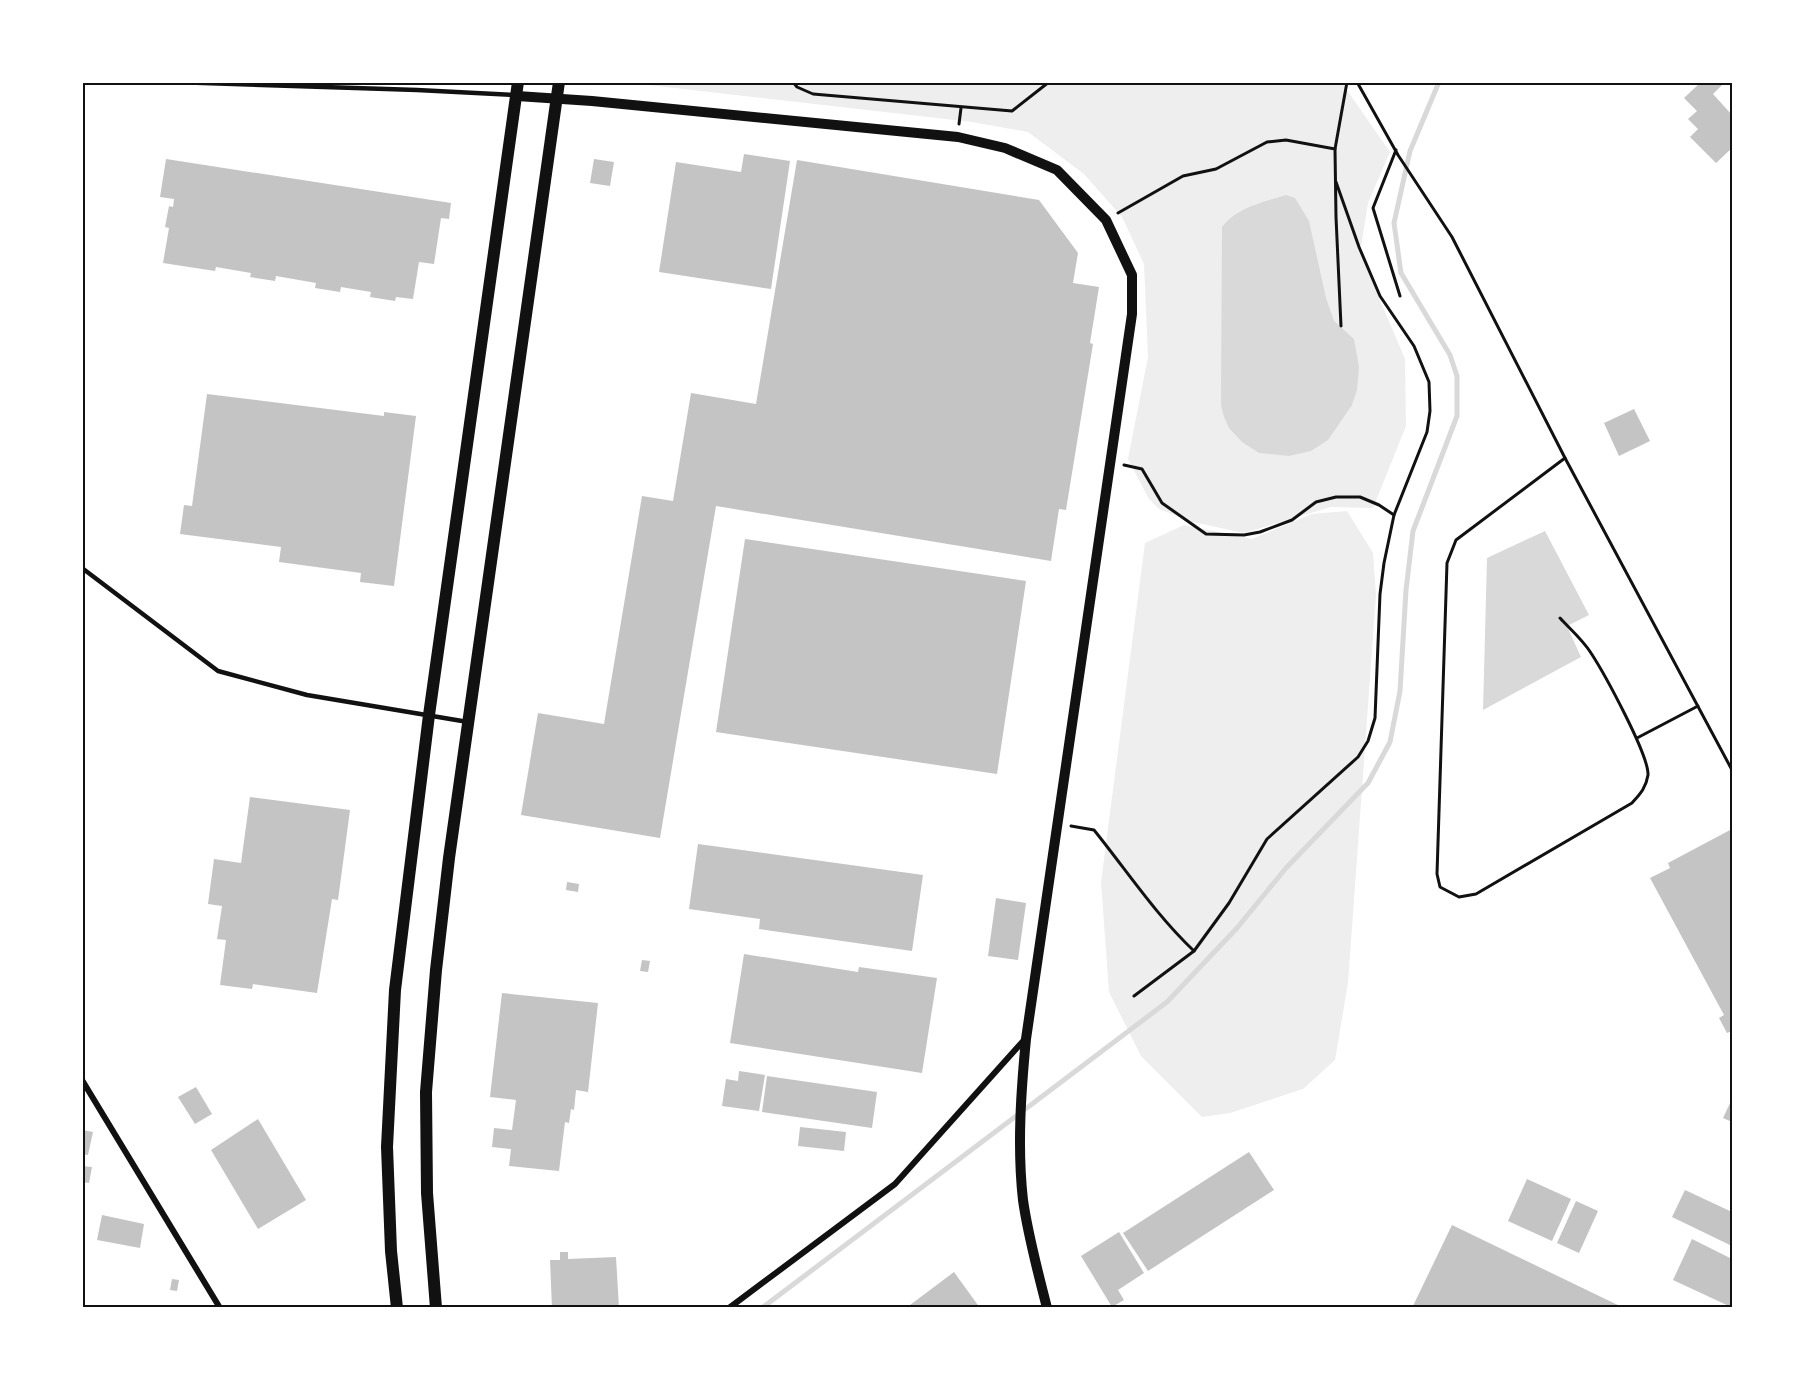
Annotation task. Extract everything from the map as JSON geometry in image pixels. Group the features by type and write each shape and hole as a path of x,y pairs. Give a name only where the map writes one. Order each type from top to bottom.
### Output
{"main road":[{"path":"397,1308 390,1251 387,1148 395,990 429,715 518,82"},
{"path":"436,1308 427,1193 426,1092 436,970 447,869 559,82"}],"street":[{"path":"517,96 958,137 1005,148 1057,170 1106,220 1132,275 1132,314 1026,1039 1022,1081 1023,1199 1032,1251 1047,1308"},
{"path":"729,1308 895,1184 1026,1039"},
{"path":"82,1080 220,1308"}],"lane":[{"path":"173,82 417,90 517,96"},
{"path":"416,82 417,90"},
{"path":"82,568 218,671 307,695 469,722"}],"path":[{"path":"793,82 797,87 813,94 1012,111 1049,82"},
{"path":"1341,326 1335,149 1347,82"},
{"path":"1357,82 1398,155 1452,237 1565,458 1732,770"},
{"path":"1106,220 1183,176 1216,169 1267,142 1286,140 1335,149"},
{"path":"1396,150 1373,208 1400,296"},
{"path":"1134,996 1194,951 1229,903 1267,839 1358,758 1368,741 1375,718 1380,594 1384,563 1394,515 1427,432 1430,411 1429,382 1414,346 1380,296 1359,248 1335,178"},
{"path":"1560,618 1590,651 1636,738 1644,756 1648,774 1644,790 1632,803 1476,894 1459,897 1440,887 1437,874 1447,563 1456,540 1565,458"},
{"path":"1110,462 1142,470 1162,503 1206,534 1244,535 1260,532 1292,520 1316,502 1336,497 1360,497 1379,505 1394,515"},
{"path":"1636,738 1698,706"},
{"path":"1057,824 1094,830 1160,917 1194,951"}],"shaded area":[{"path":"631,83 1342,83 1390,152 1368,203 1360,253 1405,359 1406,426 1373,508 1331,507 1244,533 1193,522 1159,509 1149,499 1128,459 1148,357 1144,264 1122,217 1084,174 1028,132 972,122"},
{"path":"1286,195 1295,198 1309,221 1326,298 1334,321 1354,339 1359,367 1357,390 1352,405 1328,440 1311,451 1289,456 1259,453 1242,442 1229,428 1221,405 1222,227 1243,210"},
{"path":"1347,511 1373,553 1376,595 1348,983 1335,1060 1303,1089 1230,1113 1202,1117 1141,1056 1109,992 1101,882 1145,543 1184,525 1252,539 1312,514"},
{"path":"1545,531 1589,615 1567,626 1581,657 1483,710 1487,558"}],"building":[{"path":"1701,82 1725,82 1713,94 1732,115 1732,148 1716,163 1690,137 1698,129 1688,119 1697,111 1684,98"},
{"path":"744,154 790,161 771,289 659,272 676,162 741,172"},
{"path":"166,159 451,203 449,219 441,218 434,264 419,262 413,299 396,297 395,301 370,297 371,292 341,287 340,292 315,288 316,283 276,276 275,281 250,277 251,273 216,267 215,271 163,263 169,228 165,227 169,206 173,207 174,199 160,197"},
{"path":"594,159 614,162 610,186 590,183"},
{"path":"797,160 1039,200 1078,253 1073,283 1099,287 1090,343 1093,344 1066,510 1059,509 1051,561 716,506 660,838 521,815 538,713 604,724 642,496 673,501 691,393 756,404"},
{"path":"207,394 384,416 384,412 416,416 394,586 360,582 361,573 279,562 281,547 180,534 184,505 192,506"},
{"path":"1634,409 1650,441 1619,456 1604,423"},
{"path":"745,539 1026,581 997,774 716,732"},
{"path":"250,797 350,810 338,900 332,899 317,993 253,984 252,989 220,985 226,940 217,939 222,906 208,904 214,859 241,863"},
{"path":"1732,829 1732,1031 1727,1033 1719,1018 1724,1015 1650,878 1670,868 1668,863"},
{"path":"698,844 923,875 912,951 759,929 760,919 689,909"},
{"path":"567,882 579,884 578,892 566,890"},
{"path":"996,898 1026,903 1018,960 988,956"},
{"path":"744,954 858,972 859,967 937,978 922,1073 730,1043"},
{"path":"642,960 650,961 648,972 640,971"},
{"path":"502,993 598,1003 588,1092 576,1090 574,1110 571,1109 569,1123 565,1122 559,1171 509,1166 511,1149 492,1147 494,1128 512,1130 516,1100 490,1097"},
{"path":"739,1071 765,1075 759,1111 722,1106 726,1079 738,1081"},
{"path":"767,1076 877,1092 872,1128 762,1112"},
{"path":"196,1087 212,1114 195,1124 178,1097"},
{"path":"1732,1102 1732,1122 1723,1118"},
{"path":"258,1119 306,1200 258,1229 211,1150"},
{"path":"800,1127 846,1132 844,1151 798,1146"},
{"path":"82,1130 93,1132 88,1155 82,1154"},
{"path":"1249,1152 1274,1190 1148,1271 1123,1233"},
{"path":"82,1166 92,1167 89,1183 82,1182"},
{"path":"1527,1179 1571,1199 1552,1241 1508,1221"},
{"path":"1685,1190 1732,1212 1732,1246 1672,1217"},
{"path":"1576,1201 1598,1211 1579,1253 1557,1243"},
{"path":"102,1215 144,1224 140,1248 97,1240"},
{"path":"1452,1225 1624,1308 1412,1308"},
{"path":"1119,1232 1144,1273 1118,1290 1124,1300 1112,1307 1081,1256"},
{"path":"1692,1239 1732,1259 1731,1307 1673,1280"},
{"path":"560,1252 568,1252 568,1259 616,1257 619,1308 552,1308 550,1260 560,1260"},
{"path":"954,1272 980,1308 906,1308"},
{"path":"172,1279 179,1280 177,1291 170,1290"}],"waterway":[{"path":"762,1308 1167,1002 1237,928 1286,868 1368,783 1390,742 1400,691 1406,590 1413,531 1457,416 1457,376 1450,355 1401,273 1394,223 1410,151 1439,82"}]}
